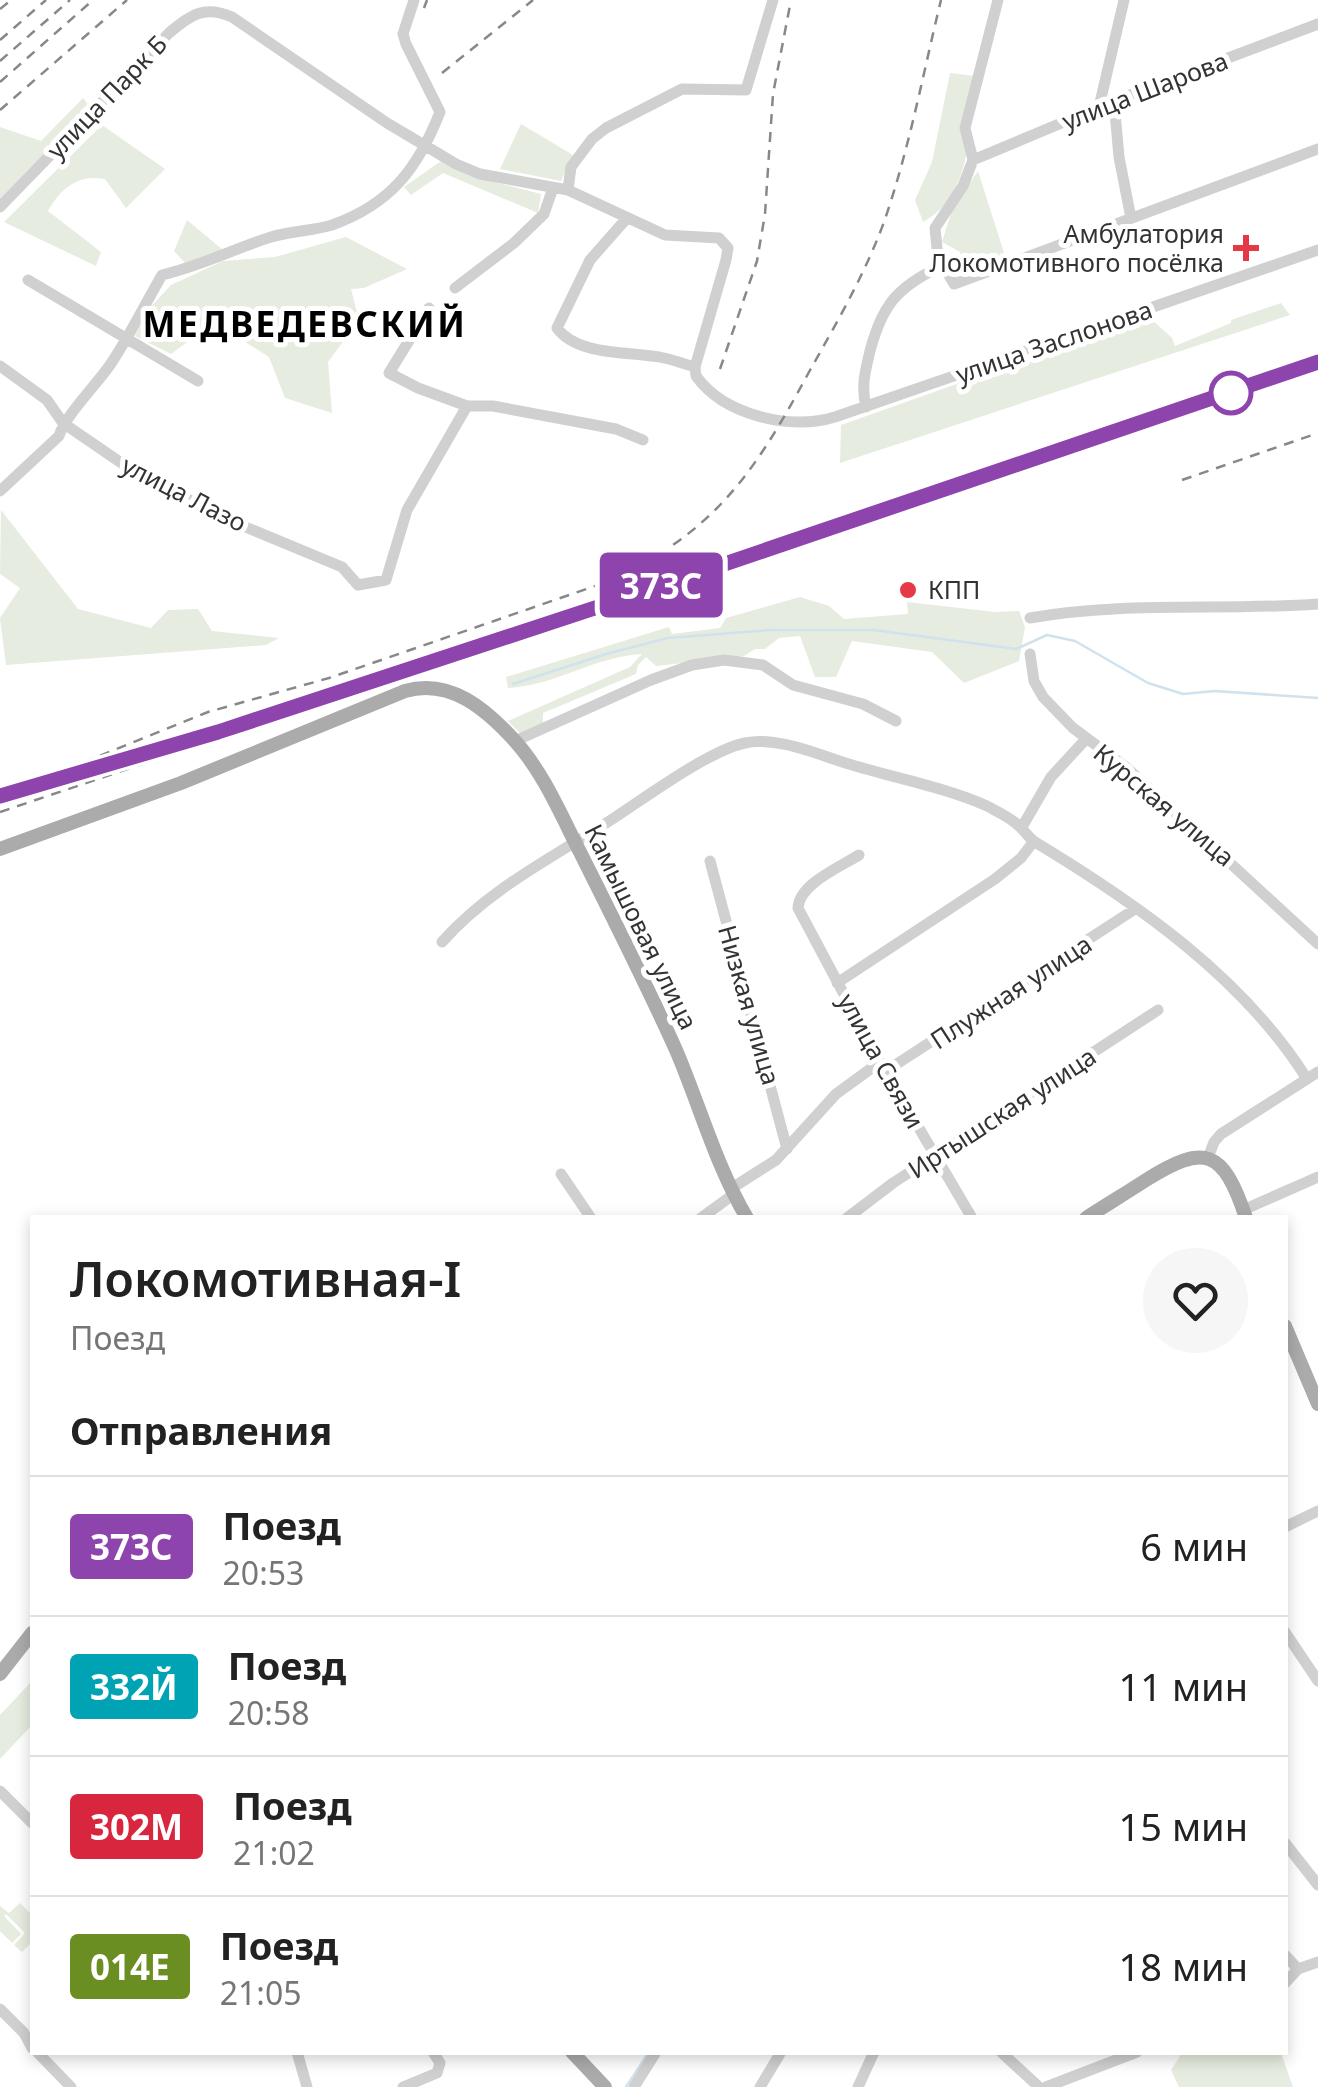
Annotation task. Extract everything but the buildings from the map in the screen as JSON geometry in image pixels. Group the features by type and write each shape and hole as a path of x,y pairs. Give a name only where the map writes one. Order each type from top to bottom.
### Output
{"main road":[{"name":"Камышовая улица","path":"0,850 181,783 405,691 429,686 448,689 477,707 515,741 532,763 676,1049 746,1215"},
{"path":"1091,1215 1179,1160 1193,1156 1208,1158 1228,1178 1244,1214"},
{"path":"1290,1350 1318,1404"},
{"path":"0,1674 30,1636"},
{"path":"575,2055 605,2087"}],"street":[{"path":"0,491 58,436 62,423 78,408 128,339 162,275 273,237 334,224 377,201 412,170 426,148 440,112 403,34 414,0"},
{"path":"568,190 571,167 592,139 606,128 682,89 746,90 773,0"},
{"path":"938,267 935,228 964,186 973,160 964,128 998,0"},
{"path":"1099,108 1124,0"},
{"name":"улица Парк Б","path":"0,207 169,33 187,18 206,10 232,17 426,148 480,174 568,190 665,234 720,238 725,242 726,260 694,367"},
{"name":"улица Шарова","path":"973,160 1114,101 1318,24"},
{"path":"1114,101 1131,218"},
{"path":"938,267 946,270 954,284 1318,149"},
{"path":"455,288 514,243 544,214 553,188"},
{"path":"627,218 590,260 557,328 564,336 590,347 664,358 694,367"},
{"name":"улица Заслонова","path":"694,367 696,376 709,389 736,406 788,424 828,420 1318,250"},
{"path":"866,407 861,385 879,318 893,297 938,267"},
{"path":"28,280 198,381"},
{"path":"429,308 389,373 467,406 493,406 616,429 642,440"},
{"name":"улица Лазо","path":"0,366 46,400 62,423 136,473 231,522 342,568 358,585 386,580 408,510 467,406"},
{"path":"1030,618 1130,606 1260,608 1318,604"},
{"name":"Курская улица","path":"1030,654 1034,680 1043,697 1086,739 1128,768 1318,944"},
{"path":"515,741 651,680 692,665 724,660 763,665 793,685 851,700 896,721"},
{"path":"1022,827 1051,778 1086,739"},
{"path":"442,942 460,921 491,897 574,840 725,750 758,742 796,748 982,804 1113,890 1218,974 1313,1076 1221,1134 1208,1158"},
{"path":"837,983 995,879 1021,858 1034,841"},
{"name":"улица Связи","path":"859,855 808,888 798,901 801,915 883,1067 970,1215"},
{"name":"Низкая улица","path":"710,861 787,1148"},
{"name":"Плужная улица","path":"705,1215 762,1172 836,1094 1135,909"},
{"path":"846,999 852,975"},
{"name":"Иртышская улица","path":"851,1215 1158,1010"},
{"path":"560,1174 589,1215"},
{"path":"1244,1214 1318,1177"},
{"path":"1288,1526 1318,1511"},
{"path":"1288,1636 1318,1680"},
{"path":"0,1791 30,1821"},
{"path":"1288,1847 1318,1886"},
{"path":"1288,1958 1298,1969"},
{"path":"1288,1980 1298,1969 1318,1962"},
{"path":"0,2009 30,2043"},
{"path":"39,2055 71,2087"},
{"path":"298,2055 307,2087"},
{"path":"403,2087 431,2077 440,2068 434,2055"},
{"path":"634,2087 654,2055"},
{"path":"760,2087 778,2055"},
{"path":"858,2087 873,2055"},
{"path":"1005,2055 1043,2087 1128,2055"}],"shaded area":[{"path":"950,73 974,76 966,158 952,195 923,222 915,200 932,162"},
{"path":"83,98 92,109 0,204 0,127 41,141"},
{"path":"521,124 573,155 561,181 500,169"},
{"path":"102,125 165,169 126,208 105,179 95,178 71,184 53,203 48,211 101,252 96,266 4,222"},
{"path":"441,161 486,180 541,194 538,213 443,173 411,195 404,187"},
{"path":"978,171 1006,259 963,277 960,252 942,242 952,210"},
{"path":"187,220 223,250 187,265 174,251"},
{"path":"346,237 407,269 364,288 351,289 359,320 328,362 332,413 285,398 269,357 218,325 202,331 171,354 135,336 149,309 171,285 223,261 275,257"},
{"path":"1281,303 1290,315 840,463 841,425 1131,322 1150,318 1172,338 1175,346 1231,320"},
{"path":"1,510 78,609 151,628 168,610 198,609 212,631 279,638 266,645 6,665 0,618 20,588 0,574"},
{"path":"800,597 829,606 844,619 908,614 907,602 1019,611 1025,627 1019,661 964,683 932,652 852,641 836,677 815,677 800,636 779,638 765,649 755,649 744,656 656,666 646,657 636,674 543,713 543,724 520,733 508,721 630,667 642,654 608,660 525,686 508,688 506,677 669,627 672,634 720,628 726,618"},
{"path":"30,1683 30,1727 0,1759 0,1715"},
{"path":"20,1903 30,1913 30,1944 22,1952 14,1945 25,1933 6,1914 21,1934 12,1943 0,1931 0,1906 9,1913"},
{"path":"1181,2055 1282,2055 1293,2087 1179,2087 1171,2070"}],"waterway":[{"path":"513,684 668,638 769,630 874,630 1016,649 1047,635 1075,641 1148,683 1183,694 1215,691 1318,698"},
{"path":"626,2087 647,2055"}],"railway":[{"path":"0,9 11,0"},
{"path":"0,40 46,0"},
{"path":"0,61 70,0"},
{"path":"0,82 93,0"},
{"path":"0,110 127,0"},
{"path":"424,8 427,0"},
{"path":"442,73 533,0"},
{"path":"720,369 757,261 765,214 773,94 791,0"},
{"path":"0,796 208,712 329,678 601,584 640,565 701,523 726,499 768,442 868,261 901,167 941,0"},
{"path":"0,812 1318,369"},
{"path":"1182,480 1318,433"}],"train":[{"name":"373C","path":"0,796 218,732 610,603 1318,362"}],"place":[{"name":"Амбулатория Локомотивного посёлка","path":"1246,248"},
{"name":"КПП","path":"908,590"}],"district":[{"name":"МЕДВЕДЕВСКИЙ","path":"305,325"}]}
